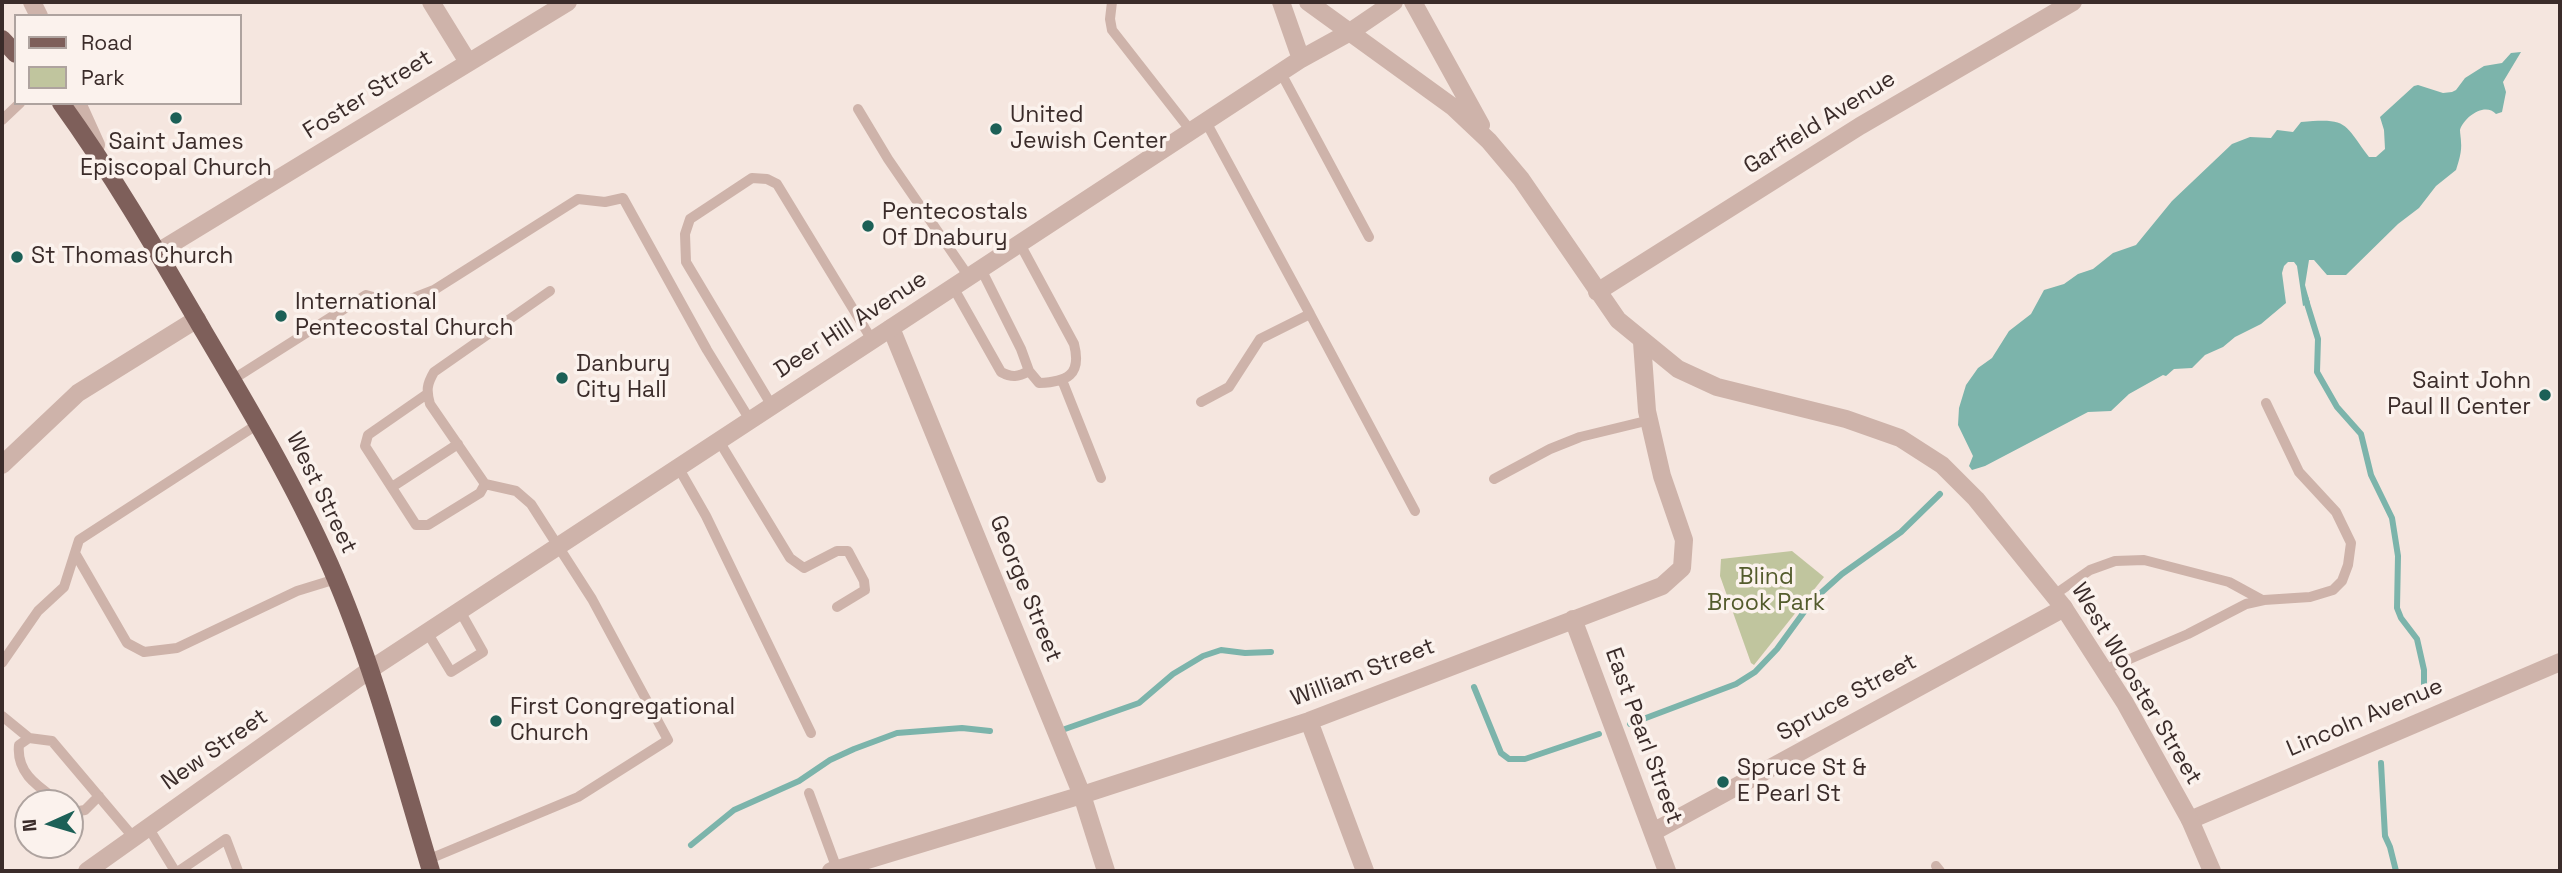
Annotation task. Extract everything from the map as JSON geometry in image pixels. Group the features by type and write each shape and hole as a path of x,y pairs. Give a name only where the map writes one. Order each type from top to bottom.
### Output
{"main road":[{"path":"2,39 14,52"},
{"name":"West Street","path":"62,105 104,164 158,252 258,424 336,579 371,669 429,866"}],"street":[{"path":"430,2 468,62"},
{"name":"Foster Street","path":"158,252 568,2"},
{"path":"1281,2 1301,59"},
{"name":"West Wooster Street","path":"1308,2 1453,107 1489,141 1521,179 1618,320 1678,369 1717,387 1846,419 1900,438 1942,465 1976,499 2059,601 2104,670 2190,820 2212,871"},
{"name":"Deer Hill Avenue","path":"371,669 1301,59 1350,32 1394,2"},
{"name":"West Wooster Street","path":"1413,2 1489,141"},
{"name":"Garfield Avenue","path":"1597,292 1860,126 2073,2"},
{"name":"West Street","path":"79,105 104,164"},
{"path":"2,465 78,393 197,319"},
{"name":"George Street","path":"891,328 1082,795 1106,871"},
{"name":"William Street","path":"834,870 1082,795 1309,721 1662,586 1682,568 1684,540 1662,476 1650,421 1643,342"},
{"name":"Spruce Street","path":"1653,832 2059,601"},
{"name":"East Pearl Street","path":"1573,619 1667,871"},
{"name":"Lincoln Avenue","path":"2190,820 2560,662"},
{"name":"New Street","path":"86,871 371,669"},
{"path":"1309,721 1365,871"}],"lane":[{"path":"1112,2 1112,30 1198,127 1310,314 1415,511"},
{"path":"1281,73 1369,237"},
{"path":"2,120 18,105"},
{"path":"858,109 888,159 975,273 1021,349 1029,371 1039,383 1062,380 1073,372 1078,357 1074,344 1020,244"},
{"path":"772,406 686,262 685,234 690,219 752,178 767,179 777,184 872,340"},
{"path":"232,380 366,295 398,304 434,290 578,199 605,202 623,198 706,350 750,420"},
{"path":"953,287 1001,372 1019,377 1029,371"},
{"path":"429,866 578,797 668,740 592,598 531,504 516,491 485,484 430,404 427,394 427,384 434,372 550,291"},
{"path":"1201,402 1230,387 1260,339 1310,314"},
{"path":"1062,380 1101,478"},
{"path":"427,394 369,435 365,446 416,525 428,525 480,493 485,484"},
{"path":"2104,670 2188,634 2246,604 2262,600 2310,597 2333,590 2342,581 2348,565 2351,543 2336,512 2299,472 2266,403"},
{"path":"1493,479 1550,449 1580,437 1650,421"},
{"path":"2,663 38,611 64,587 79,540 258,424"},
{"path":"719,441 790,558 804,568 837,551 848,551 864,580 865,590 837,607"},
{"path":"392,487 458,444"},
{"path":"678,467 706,516 811,733"},
{"path":"75,553 127,643 144,652 177,648 297,591 336,579"},
{"path":"2059,601 2090,570 2115,561 2144,560 2229,582 2262,600"},
{"path":"427,632 451,672 483,652 460,611"},
{"path":"2,716 29,738 52,741 134,838"},
{"path":"29,738 19,745 17,760 26,774 44,789"},
{"path":"809,793 834,870"},
{"path":"84,810 99,796"},
{"path":"149,827 177,871 226,839 239,871"}],"green space":[{"name":"Blind Brook Park","path":"1792,551 1824,577 1754,665 1720,576 1721,559"}],"water":[{"path":"2521,52 2503,82 2506,92 2502,112 2496,114 2481,110 2466,120 2460,130 2461,149 2456,170 2436,186 2419,208 2398,224 2346,275 2327,275 2314,260 2309,260 2305,285 2310,303 2303,306 2297,266 2294,262 2288,262 2282,273 2286,303 2261,324 2205,355 2192,368 2174,369 2166,376 2163,375 2129,394 2111,411 2088,412 1985,466 1972,470 1969,466 1973,456 1958,425 1959,408 1966,385 1978,368 1992,358 2009,331 2031,314 2044,290 2064,284 2078,274 2093,269 2113,253 2136,245 2172,201 2232,144 2250,137 2271,138 2277,130 2293,132 2301,122 2328,121 2343,125 2369,157 2376,157 2385,149 2380,117 2414,86 2443,93 2452,92 2465,78 2484,66 2502,63 2511,53"}],"waterway":[{"path":"2305,297 2318,339 2317,372 2337,407 2361,434 2371,475 2392,518 2398,556 2397,608 2417,639 2424,670 2424,694"},
{"path":"1630,724 1736,684 1755,672 1777,649 1812,601 1842,574 1901,532 1940,494"},
{"path":"1065,729 1139,703 1173,674 1203,656 1221,650 1271,652"},
{"path":"1474,687 1501,753 1509,759 1525,759 1599,734"},
{"path":"691,845 734,810 799,781 830,760 854,749 897,733 962,728 990,731"},
{"path":"2381,763 2385,836 2396,871"}],"place":[{"name":"Saint James Episcopal Church","path":"176,118"},
{"name":"United Jewish Center","path":"996,129"},
{"name":"Pentecostals Of Dnabury","path":"868,226"},
{"name":"St Thomas Church","path":"17,257"},
{"name":"International Pentecostal Church","path":"281,316"},
{"name":"Danbury City Hall","path":"562,378"},
{"name":"Saint John Paul II Center","path":"2545,395"},
{"name":"First Congregational Church","path":"496,721"},
{"name":"Spruce St & E Pearl St","path":"1723,782"}]}
